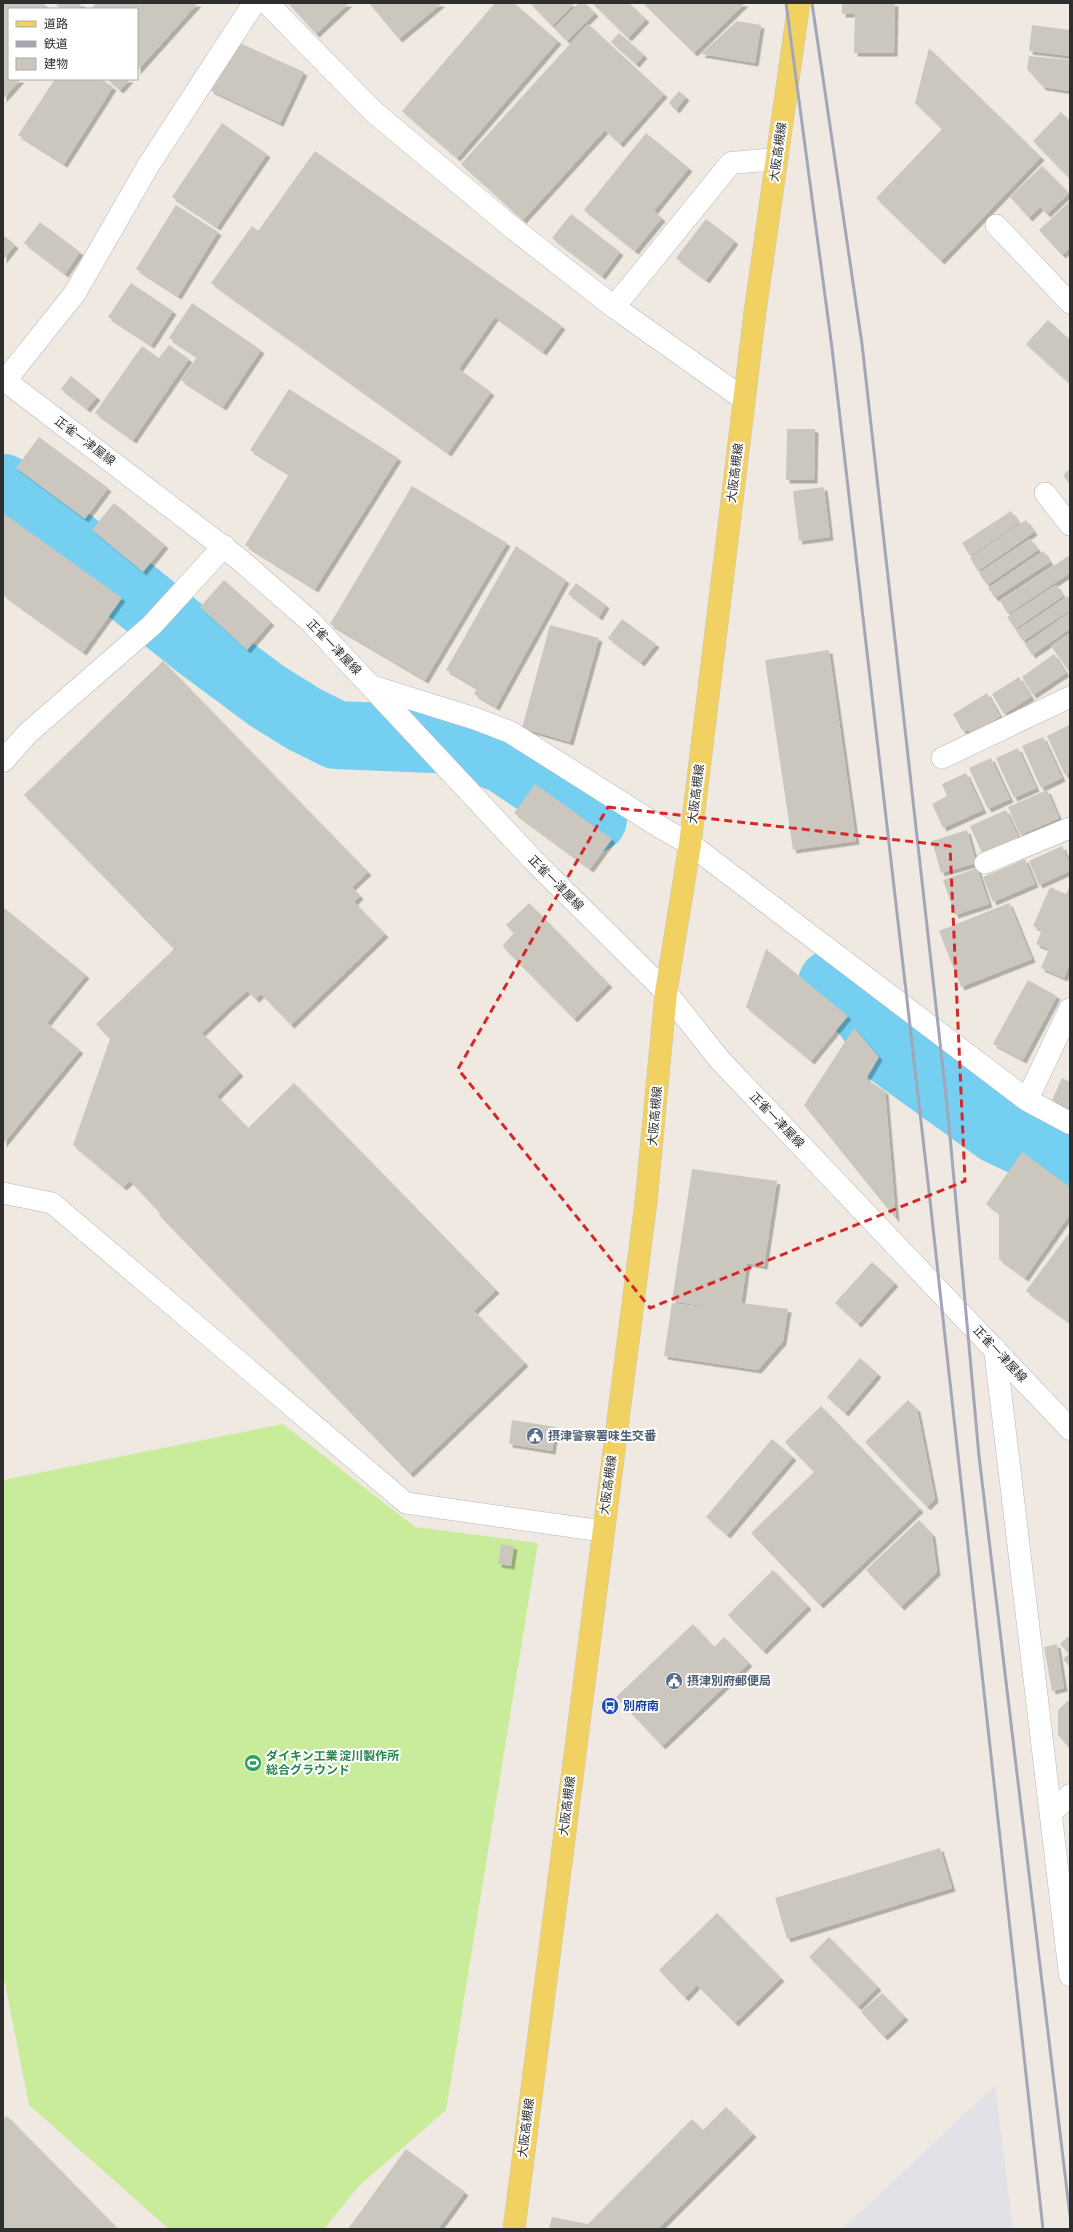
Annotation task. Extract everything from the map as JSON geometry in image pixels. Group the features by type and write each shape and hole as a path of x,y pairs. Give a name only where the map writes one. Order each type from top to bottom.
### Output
{"main road":[{"name":"大阪高槻線","path":"514,2229 602,1531 646,1202 666,992 690,844 754,312 799,3"}],"street":[{"path":"4,380 75,293 148,166 254,3"},
{"path":"267,3 375,113 514,229 614,307 744,399"},
{"path":"614,307 731,163 776,159"},
{"name":"正雀一津屋線","path":"4,380 224,546 310,621 533,860 666,992 719,1059 1070,1429"},
{"path":"3,761 28,733 152,625 224,546"},
{"path":"374,688 476,719 510,732 660,827 690,844 1027,1100 1070,1123"},
{"path":"1027,1100 1070,1009"},
{"path":"995,1349 1070,1974"},
{"path":"1051,1813 1070,1796"}],"lane":[{"path":"996,225 1070,303"},
{"path":"1045,493 1070,525"},
{"path":"942,758 1070,698"},
{"path":"985,863 1070,828"},
{"path":"3,1193 52,1203 406,1502 602,1531"}],"highlighted area":[{"path":"608,807 950,846 965,1181 650,1308 458,1069"}],"shaded area":[{"path":"995,2086 1013,2229 842,2229"}],"green space":[{"name":"ダイキン工業 淀川製作所 総合グラウンド","path":"283,1424 415,1527 538,1543 446,2110 359,2186 324,2229 169,2229 29,2105 5,1983 3,1983 3,1480"}],"building":[{"path":"3,3 43,3 49,8 8,8 8,80 20,80 3,99"},
{"path":"55,3 82,3 78,8 60,8"},
{"path":"96,3 198,3 138,70 138,8 92,8"},
{"path":"288,3 349,3 316,34"},
{"path":"369,3 442,3 399,39"},
{"path":"495,3 514,3 558,41 457,158 402,111"},
{"path":"530,3 575,3 552,26"},
{"path":"579,3 585,3 595,13 567,41 554,28"},
{"path":"592,3 629,3 646,19 628,38"},
{"path":"643,3 745,3 694,53"},
{"path":"842,3 895,3 894,53 854,53 855,14 842,14"},
{"path":"737,21 761,25 755,63 701,54"},
{"path":"588,24 664,94 620,144 605,130 523,220 461,164"},
{"path":"1032,25 1070,30 1070,56 1029,51"},
{"path":"619,33 644,55 636,64 611,42"},
{"path":"233,40 304,72 280,123 210,90"},
{"path":"929,48 1041,157 941,261 876,198 942,129 915,103"},
{"path":"1029,56 1070,60 1070,91 1043,87 1027,69"},
{"path":"54,80 102,80 113,87 64,164 18,135"},
{"path":"108,80 129,80 120,90"},
{"path":"679,91 686,97 676,110 669,103"},
{"path":"1061,112 1070,121 1070,175 1068,177 1033,141"},
{"path":"222,123 267,154 217,227 172,197"},
{"path":"646,133 689,168 654,211 662,218 635,251 584,210"},
{"path":"315,151 562,326 543,352 495,317 459,369 491,392 448,453 211,283 252,226 258,231"},
{"path":"1042,166 1069,193 1047,214 1040,207 1029,218 1010,197"},
{"path":"1070,201 1070,248 1062,255 1039,230"},
{"path":"176,205 218,232 178,296 136,269"},
{"path":"571,214 620,252 602,276 552,238"},
{"path":"706,219 735,241 706,280 676,258"},
{"path":"40,222 80,252 65,274 24,243"},
{"path":"3,235 15,245 3,260"},
{"path":"131,283 173,311 151,345 108,317"},
{"path":"192,303 261,350 223,407 181,380 197,357 169,338"},
{"path":"1048,320 1070,340 1070,384 1026,344"},
{"path":"169,345 189,359 133,440 95,413 142,346 159,358"},
{"path":"71,376 97,397 87,409 61,389"},
{"path":"289,389 398,458 315,589 245,545 289,474 250,450"},
{"path":"787,429 815,429 814,480 786,480"},
{"path":"39,437 108,488 85,519 16,468"},
{"path":"1070,469 1070,485 1063,475"},
{"path":"412,486 507,543 425,680 330,624"},
{"path":"824,487 830,537 799,541 793,491"},
{"path":"114,503 165,545 143,572 92,530"},
{"path":"1011,511 1019,523 970,556 962,543"},
{"path":"3,513 122,598 83,652 3,595"},
{"path":"1026,520 1034,532 978,571 970,558"},
{"path":"1030,539 1038,550 987,585 979,573"},
{"path":"516,546 566,580 496,707 474,694 477,688 446,670"},
{"path":"1043,551 1050,562 995,598 988,588"},
{"path":"1070,555 1070,573 1008,614 1000,601"},
{"path":"224,580 271,622 247,650 200,607"},
{"path":"576,583 606,605 599,617 568,594"},
{"path":"1056,585 1063,596 1015,629 1007,617"},
{"path":"1068,596 1070,599 1070,610 1023,641 1016,631"},
{"path":"1070,612 1070,629 1032,655 1025,644"},
{"path":"622,619 656,644 641,663 608,638"},
{"path":"550,625 599,638 570,742 522,728"},
{"path":"1070,633 1070,673 1051,646"},
{"path":"829,650 856,841 793,850 765,660"},
{"path":"1054,654 1066,673 1033,695 1022,677"},
{"path":"163,661 368,872 352,887 360,896 354,902 385,934 291,1025 261,994 256,999 247,991 202,1033 240,1073 217,1096 248,1128 294,1083 496,1290 474,1311 525,1363 410,1474 159,1215 160,1213 130,1181 123,1187 73,1145 110,1039 96,1024 174,949 24,795"},
{"path":"1019,677 1031,697 1004,714 992,694"},
{"path":"987,693 1000,716 975,732 962,730 953,714"},
{"path":"1069,725 1070,772 1065,775 1047,736"},
{"path":"1043,737 1062,778 1041,788 1022,746"},
{"path":"1018,748 1036,788 1014,798 996,758"},
{"path":"991,758 1010,799 988,809 969,768"},
{"path":"966,773 983,810 943,828 932,804 947,796 942,784"},
{"path":"535,784 612,839 590,869 514,813"},
{"path":"1047,790 1059,818 1020,835 1008,807"},
{"path":"1006,810 1018,837 982,853 970,826"},
{"path":"967,830 976,863 941,873 932,841"},
{"path":"1062,846 1070,865 1070,871 1039,885 1029,861"},
{"path":"1025,859 1035,884 993,902 983,877"},
{"path":"977,868 989,904 955,915 943,880"},
{"path":"1070,886 1070,963 1064,978 1041,968 1049,949 1036,944 1042,930 1033,926 1050,887 1066,894"},
{"path":"529,903 609,984 574,1019 503,947 514,933 506,925"},
{"path":"1009,903 1032,959 961,987 939,931"},
{"path":"3,907 86,975 47,1023 80,1050 3,1144"},
{"path":"766,949 848,1016 811,1061 746,1007"},
{"path":"1028,980 1057,996 1023,1060 993,1044"},
{"path":"854,1028 879,1057 866,1079 885,1091 896,1219 804,1105"},
{"path":"1062,1078 1070,1082 1070,1109 1052,1100"},
{"path":"1022,1152 1070,1187 1070,1214 1025,1278 999,1259 999,1213 986,1204"},
{"path":"692,1169 777,1181 764,1266 747,1263 740,1312 672,1301"},
{"path":"1070,1232 1070,1323 1026,1291"},
{"path":"872,1262 895,1283 858,1324 835,1303"},
{"path":"672,1303 741,1312 742,1303 788,1309 783,1341 758,1370 664,1356"},
{"path":"860,1358 878,1374 845,1413 827,1397"},
{"path":"908,1400 917,1409 935,1499 927,1507 865,1442"},
{"path":"821,1406 920,1509 820,1605 751,1533 814,1472 785,1442"},
{"path":"512,1420 556,1427 552,1451 509,1444"},
{"path":"772,1439 793,1457 727,1535 706,1517"},
{"path":"919,1520 932,1534 937,1572 901,1607 866,1570"},
{"path":"501,1544 514,1546 511,1566 498,1564"},
{"path":"773,1570 808,1606 763,1651 728,1615"},
{"path":"693,1624 714,1647 724,1637 749,1663 662,1746 616,1697"},
{"path":"1070,1635 1070,1667 1063,1659 1069,1654 1060,1644"},
{"path":"1057,1644 1064,1688 1052,1691 1044,1647"},
{"path":"1070,1699 1070,1749 1058,1735 1058,1710"},
{"path":"940,1848 952,1888 787,1939 775,1898"},
{"path":"717,1913 781,1978 735,2023 697,1985 685,1998 659,1970"},
{"path":"829,1937 878,1987 858,2007 809,1957"},
{"path":"882,1993 905,2017 884,2037 861,2012"},
{"path":"726,2107 753,2134 658,2229 549,2229 552,2217 588,2224 692,2119 703,2130"},
{"path":"7,2116 118,2229 3,2229 3,2119"},
{"path":"406,2149 465,2192 438,2229 348,2229"}],"waterway":[{"path":"3,488 197,644 267,696 304,719 336,735 457,740 505,760 593,819"},
{"path":"832,983 866,1012 893,1054 998,1130 1070,1164"}],"railway":[{"path":"786,3 832,348 929,1191 1043,2229"},
{"path":"812,3 862,344 948,1114 979,1456 1070,2216"}],"place":[{"name":"摂津警察署味生交番","path":"535,1436"},
{"name":"摂津別府郵便局","path":"674,1681"},
{"name":"別府南","path":"610,1706"},
{"name":"ダイキン工業 淀川製作所 総合グラウンド","path":"253,1763"}]}
